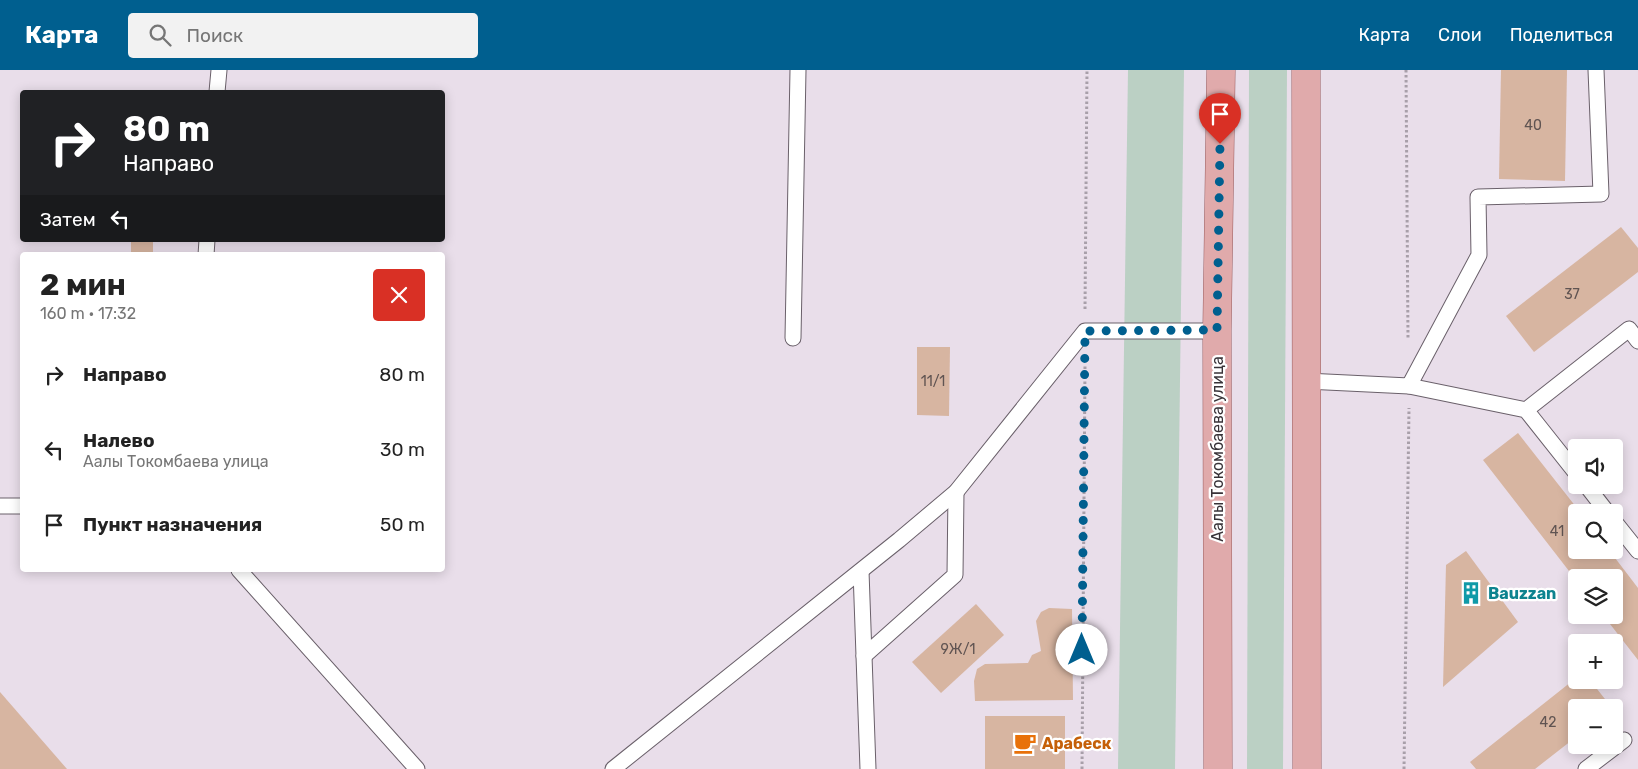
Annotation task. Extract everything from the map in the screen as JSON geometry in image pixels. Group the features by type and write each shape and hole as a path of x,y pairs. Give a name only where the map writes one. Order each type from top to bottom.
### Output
{"main road":[{"name":"Аалы Токомбаева улица","path":"1218,769 1217,330 1221,70"},
{"path":"1306,70 1307,769"}],"lane":[{"path":"217,90 219,70"},
{"path":"793,338 798,70"},
{"path":"1409,386 1479,256 1478,197 1601,194 1596,70"},
{"path":"1526,410 1629,329 1638,341"},
{"path":"613,769 861,571 956,492 1085,331 1217,330"},
{"path":"1306,381 1409,386 1526,410 1568,463"},
{"path":"864,656 955,575 956,492"},
{"path":"1593,494 1601,504"},
{"path":"0,506 20,506"},
{"path":"1623,532 1638,551"},
{"path":"861,571 868,769"},
{"path":"241,572 417,769"},
{"path":"1586,769 1624,740"}],"path":[{"path":"1082,769 1087,70"},
{"path":"1404,769 1409,386 1406,70"}],"green space":[{"path":"1128,70 1184,70 1175,769 1118,769"},
{"path":"1249,70 1287,70 1283,769 1247,769"}],"building":[{"path":"1501,70 1567,70 1565,181 1499,179"},
{"path":"1621,227 1638,248 1638,272 1534,352 1506,316"},
{"path":"131,242 153,242 153,252 131,252"},
{"path":"917,347 950,347 949,416 917,415"},
{"path":"1518,433 1574,504 1568,504 1568,559 1616,559 1638,588 1638,660 1623,641 1623,634 1618,634 1610,624 1623,624 1623,569 1568,570 1483,460"},
{"name":"Bauzzan","path":"1466,551 1518,622 1443,687 1446,565"},
{"path":"976,604 1004,635 941,693 912,662"},
{"path":"1049,608 1072,609 1073,700 975,701 974,681 977,669 985,664 1028,663 1032,655 1041,651 1036,621 1041,612"},
{"path":"1568,684 1568,689 1597,689 1605,699 1568,699 1568,743 1535,769 1476,769 1470,762"},
{"path":"0,692 67,769 0,769"},
{"name":"Арабеск","path":"985,716 1065,716 1065,769 985,769"}],"place":[{"name":"Bauzzan","path":"1471,593"},
{"name":"Арабеск","path":"1025,743"}],"route":[{"path":"1082,650 1085,331 1217,330 1220,144"}]}
